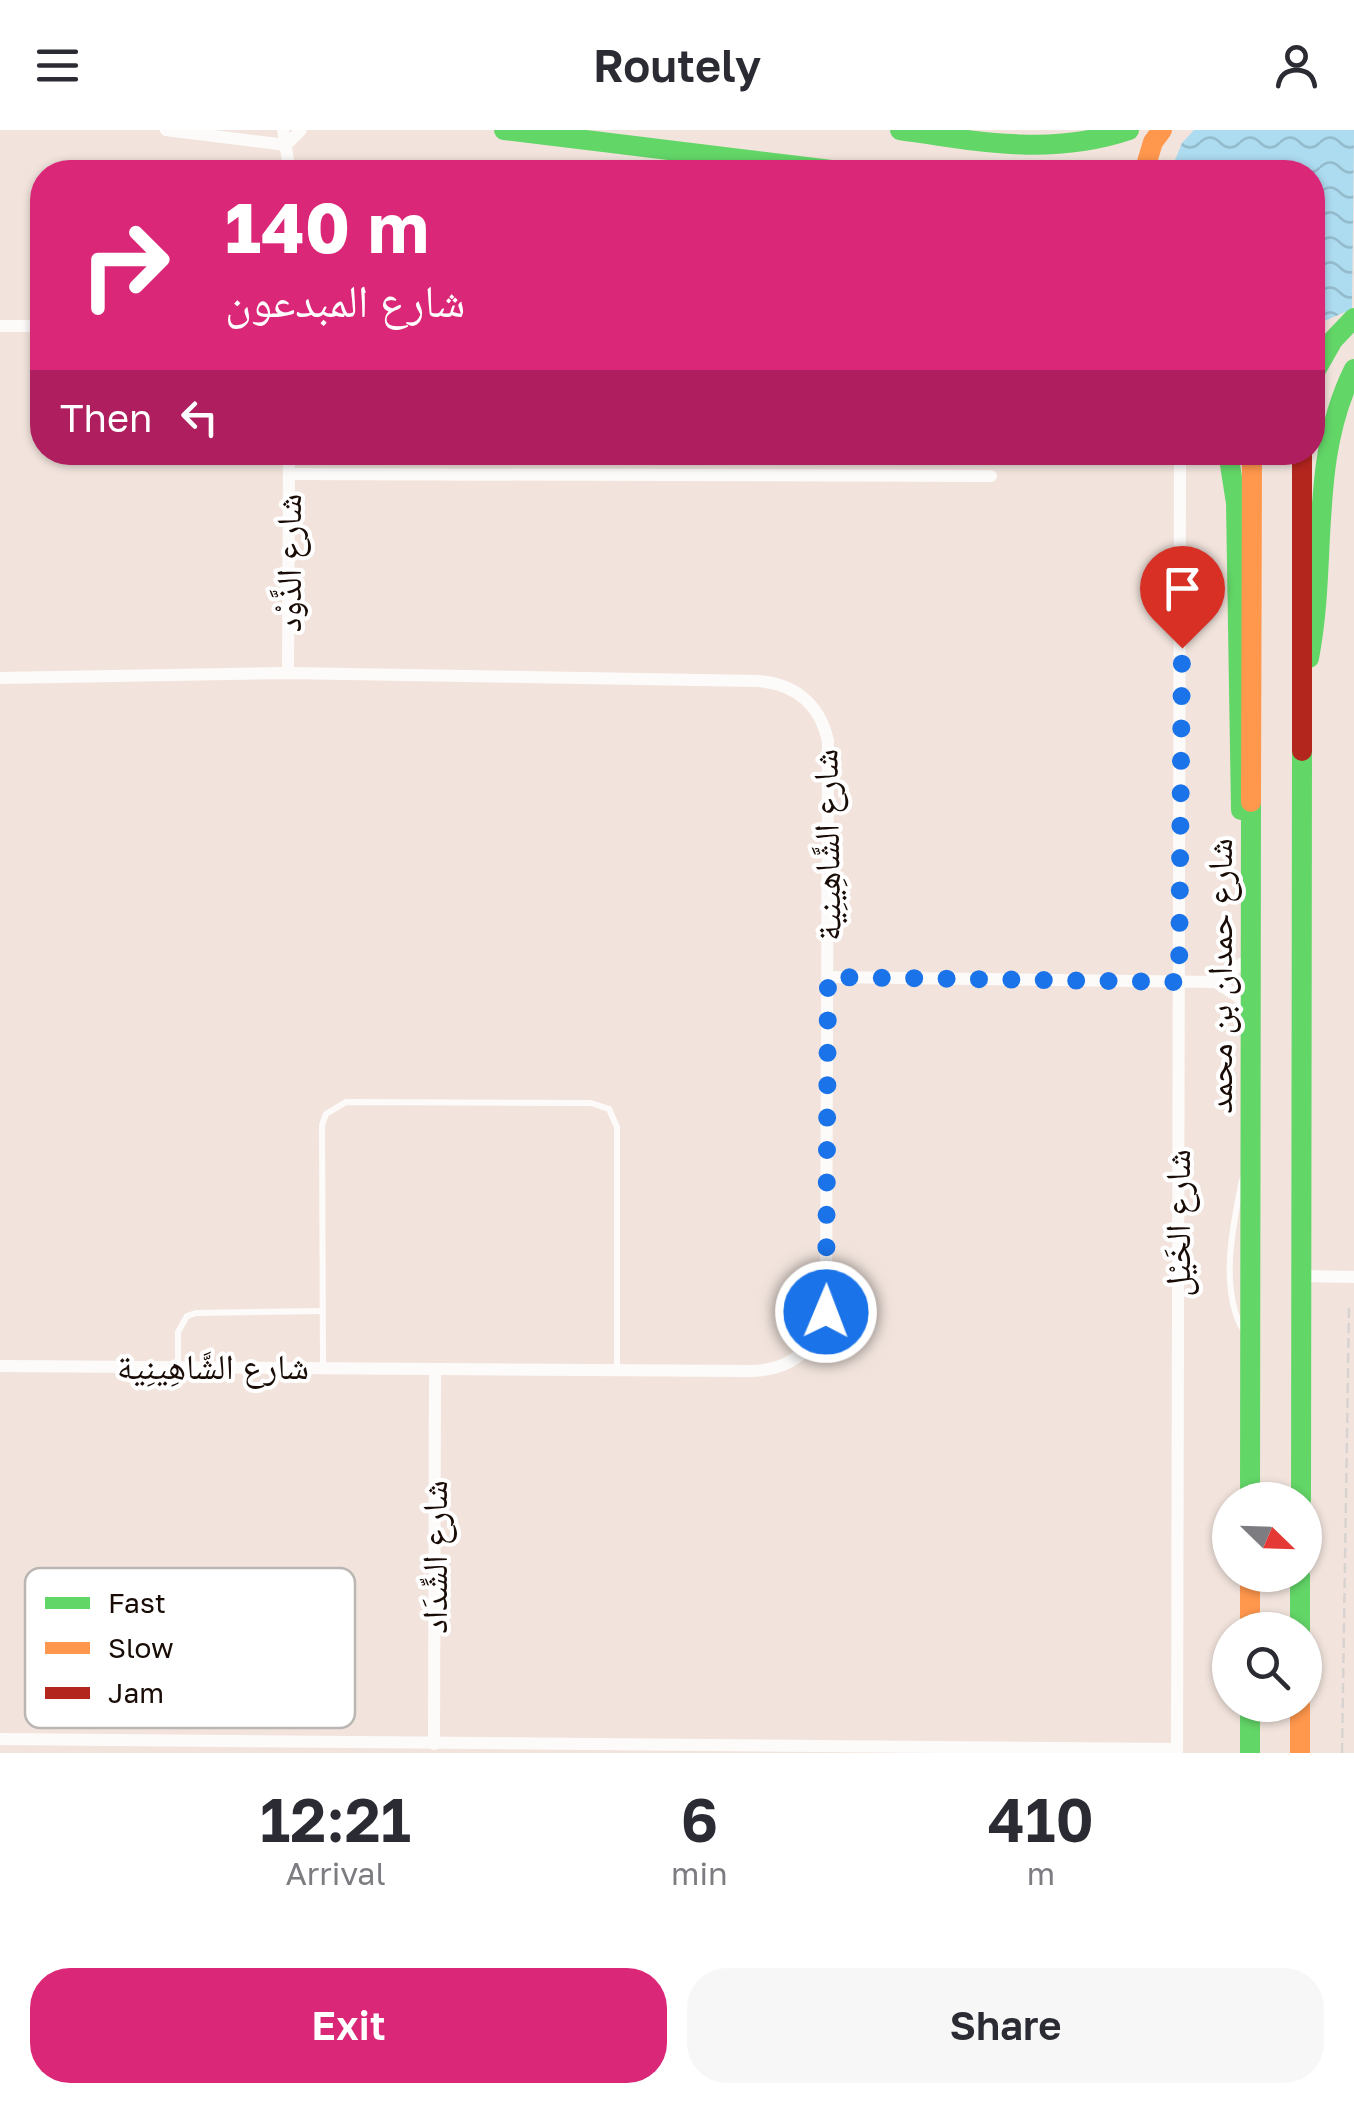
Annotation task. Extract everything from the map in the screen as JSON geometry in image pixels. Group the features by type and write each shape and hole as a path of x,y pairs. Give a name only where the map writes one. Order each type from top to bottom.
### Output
{"main road":[{"path":"504,130 750,160"},
{"path":"900,130 1015,148 1050,148 1084,144 1129,130"},
{"path":"1148,160 1162,130"},
{"path":"1325,330 1354,318"},
{"path":"1325,354 1354,318"},
{"path":"1300,688 1318,624 1328,434 1334,409 1354,369"},
{"path":"1230,465 1237,520 1239,789 1242,817 1252,843"},
{"name":"شارع حمدان بن محمد","path":"1250,1482 1252,465"},
{"path":"1300,1482 1302,465"},
{"path":"1250,1722 1250,1753"},
{"path":"1300,1722 1300,1753"}],"street":[{"path":"166,130 286,145"},
{"path":"283,130 288,160"},
{"path":"286,145 301,130"},
{"path":"0,326 30,326"},
{"name":"شارع الذَّوْد","path":"288,673 290,465"},
{"name":"شارع الخَيْل","path":"1177,1751 1180,465"},
{"path":"290,474 991,476"},
{"name":"شارع الشَّاهِينِية","path":"0,678 288,673 758,680 794,690 820,717 828,742 827,1293 821,1330 799,1358 767,1371 0,1366"},
{"path":"828,977 1216,982 1252,956"},
{"path":"1216,982 1252,1006"},
{"path":"1301,1276 1354,1277"},
{"name":"شارع الشِّدَاد","path":"434,1744 435,1370"},
{"path":"0,1739 664,1750 1177,1751"}],"lane":[{"path":"323,1366 322,1125 326,1114 346,1102 601,1104 609,1110 617,1127 617,1370"},
{"path":"178,1369 178,1332 187,1316 323,1311"}],"path":[{"path":"1342,1753 1349,1306"}],"water":[{"path":"1194,130 1354,130 1352,309 1325,321 1325,160 1175,160 1182,143"}],"traffic: fast":[{"path":"504,130 750,160"},
{"path":"900,130 1043,145 1072,143 1129,130"},
{"path":"1325,354 1354,318"},
{"path":"1309,658 1330,439 1354,369"},
{"path":"1230,465 1236,503 1241,810"},
{"path":"1301,1482 1302,751"},
{"path":"1250,1482 1251,802"},
{"path":"1300,1592 1300,1612"},
{"path":"1250,1722 1250,1753"}],"traffic: slow":[{"path":"1148,160 1162,130"},
{"path":"1251,802 1252,465"},
{"path":"1250,1592 1250,1612"},
{"path":"1300,1722 1300,1753"}],"traffic: jam":[{"path":"1302,465 1302,751"}],"route":[{"path":"826,1312 828,977 1179,982 1182,648"}]}
